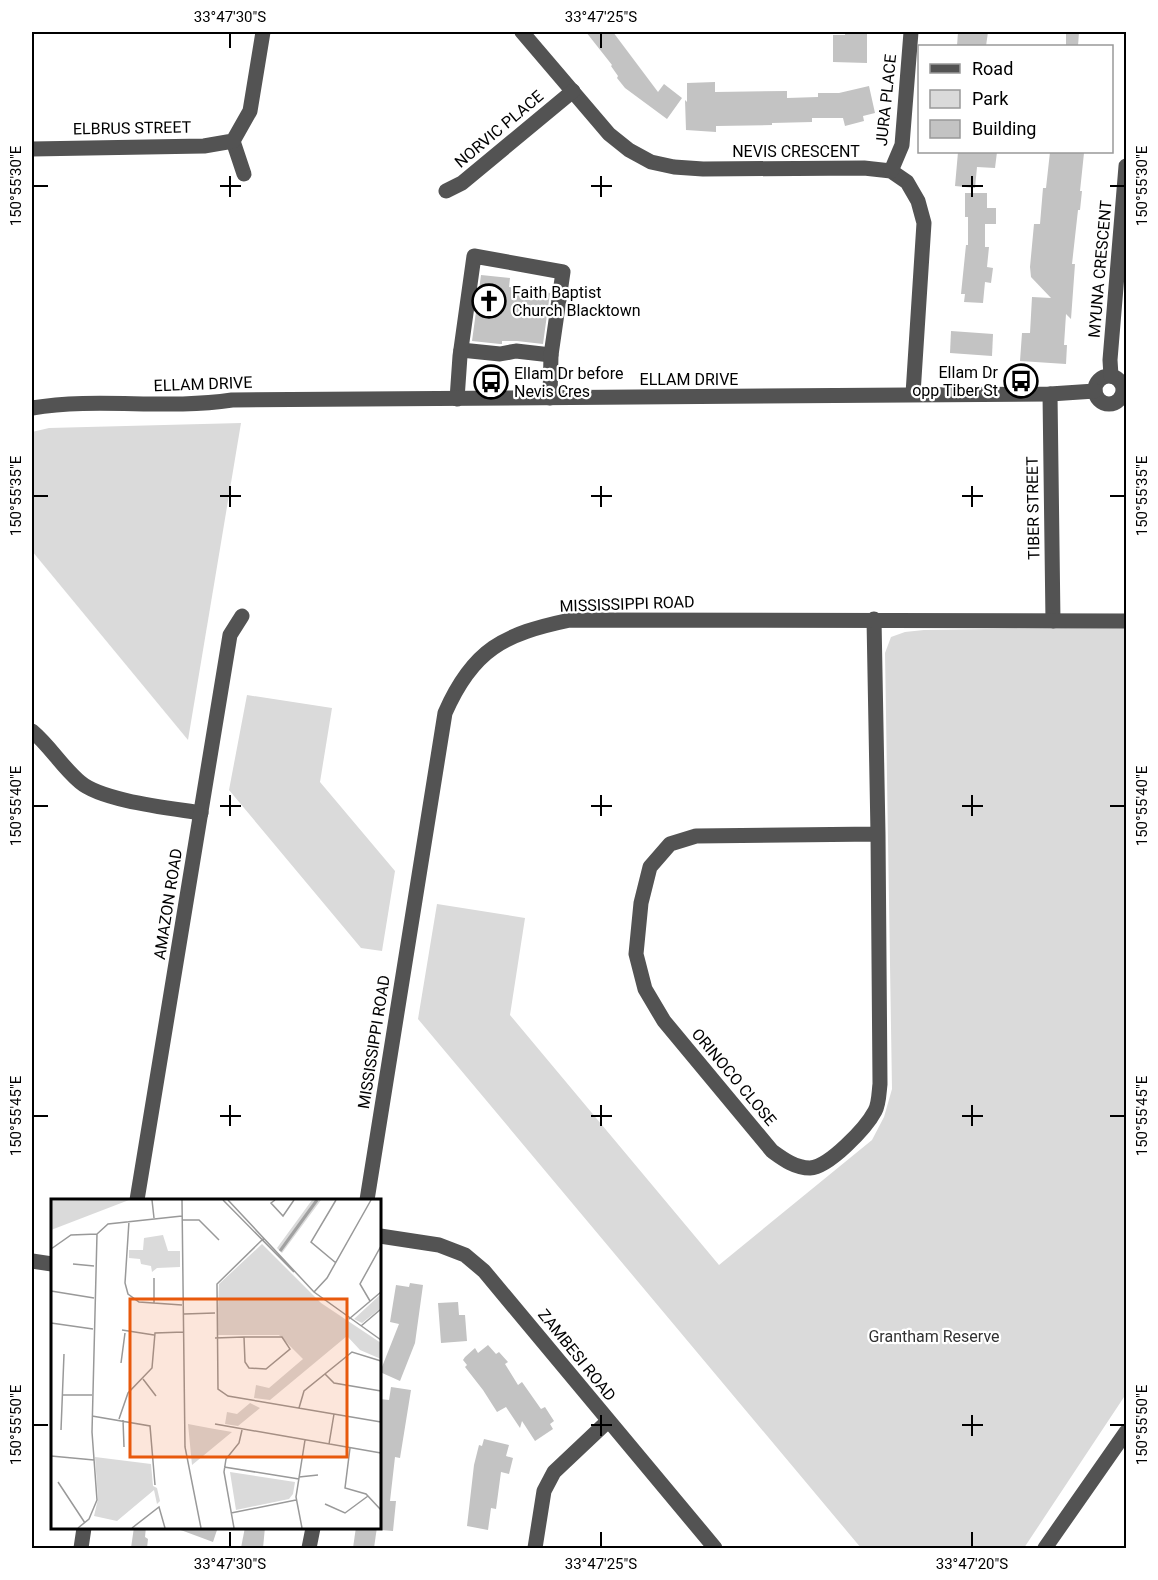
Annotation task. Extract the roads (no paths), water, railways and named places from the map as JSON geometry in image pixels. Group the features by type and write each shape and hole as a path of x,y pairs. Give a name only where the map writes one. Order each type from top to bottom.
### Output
{"street":[{"path":"244,174 233,141 250,111 262,32"},
{"name":"NEVIS CRESCENT","path":"522,32 609,134 629,150 651,162 674,167 703,169 864,168 891,171"},
{"name":"JURA PLACE","path":"891,171 902,145 910,32"},
{"name":"NORVIC PLACE","path":"446,191 462,183 573,90"},
{"name":"ELBRUS STREET","path":"32,149 204,146 233,141"},
{"name":"MYUNA CRESCENT","path":"1111,376 1126,166"},
{"path":"891,171 907,182 918,201 924,223 913,394"},
{"path":"457,399 461,350 474,256 563,273 551,355 550,398"},
{"path":"461,350 500,354 516,351 551,355"},
{"path":"1111,376 1119,380 1125,393 1119,401 1110,405 1102,403 1095,391 1099,380 1111,376"},
{"name":"ELLAM DRIVE","path":"32,408 82,403 200,404 232,400 1050,394 1095,391"},
{"name":"TIBER STREET","path":"1050,394 1053,621"},
{"name":"AMAZON ROAD","path":"137,1199 230,635 242,615"},
{"name":"ORINOCO CLOSE","path":"874,619 878,834 880,1084 877,1109 864,1128 829,1160 811,1168 791,1164 772,1151 750,1125 664,1021 645,989 636,954 641,903 650,867 670,844 696,836 878,834"},
{"name":"MISSISSIPPI ROAD","path":"366,1199 445,713 456,689 473,666 502,641 534,628 570,620 1126,621"},
{"path":"32,731 43,740 80,783 103,795 201,813"},
{"name":"ZAMBESI ROAD","path":"381,1236 439,1245 465,1255 484,1271 715,1548"},
{"path":"32,1261 51,1264"},
{"path":"534,1548 544,1491 554,1472 608,1421"},
{"path":"1045,1548 1126,1432"},
{"path":"81,1548 84,1529"},
{"path":"309,1548 313,1529"}],"place":[{"name":"Faith Baptist Church Blacktown","path":"489,301"},
{"name":"Ellam Dr opp Tiber St","path":"1021,381"},
{"name":"Ellam Dr before Nevis Cres","path":"491,382"}],"park label":[{"name":"Grantham Reserve","path":"934,1336"}]}
